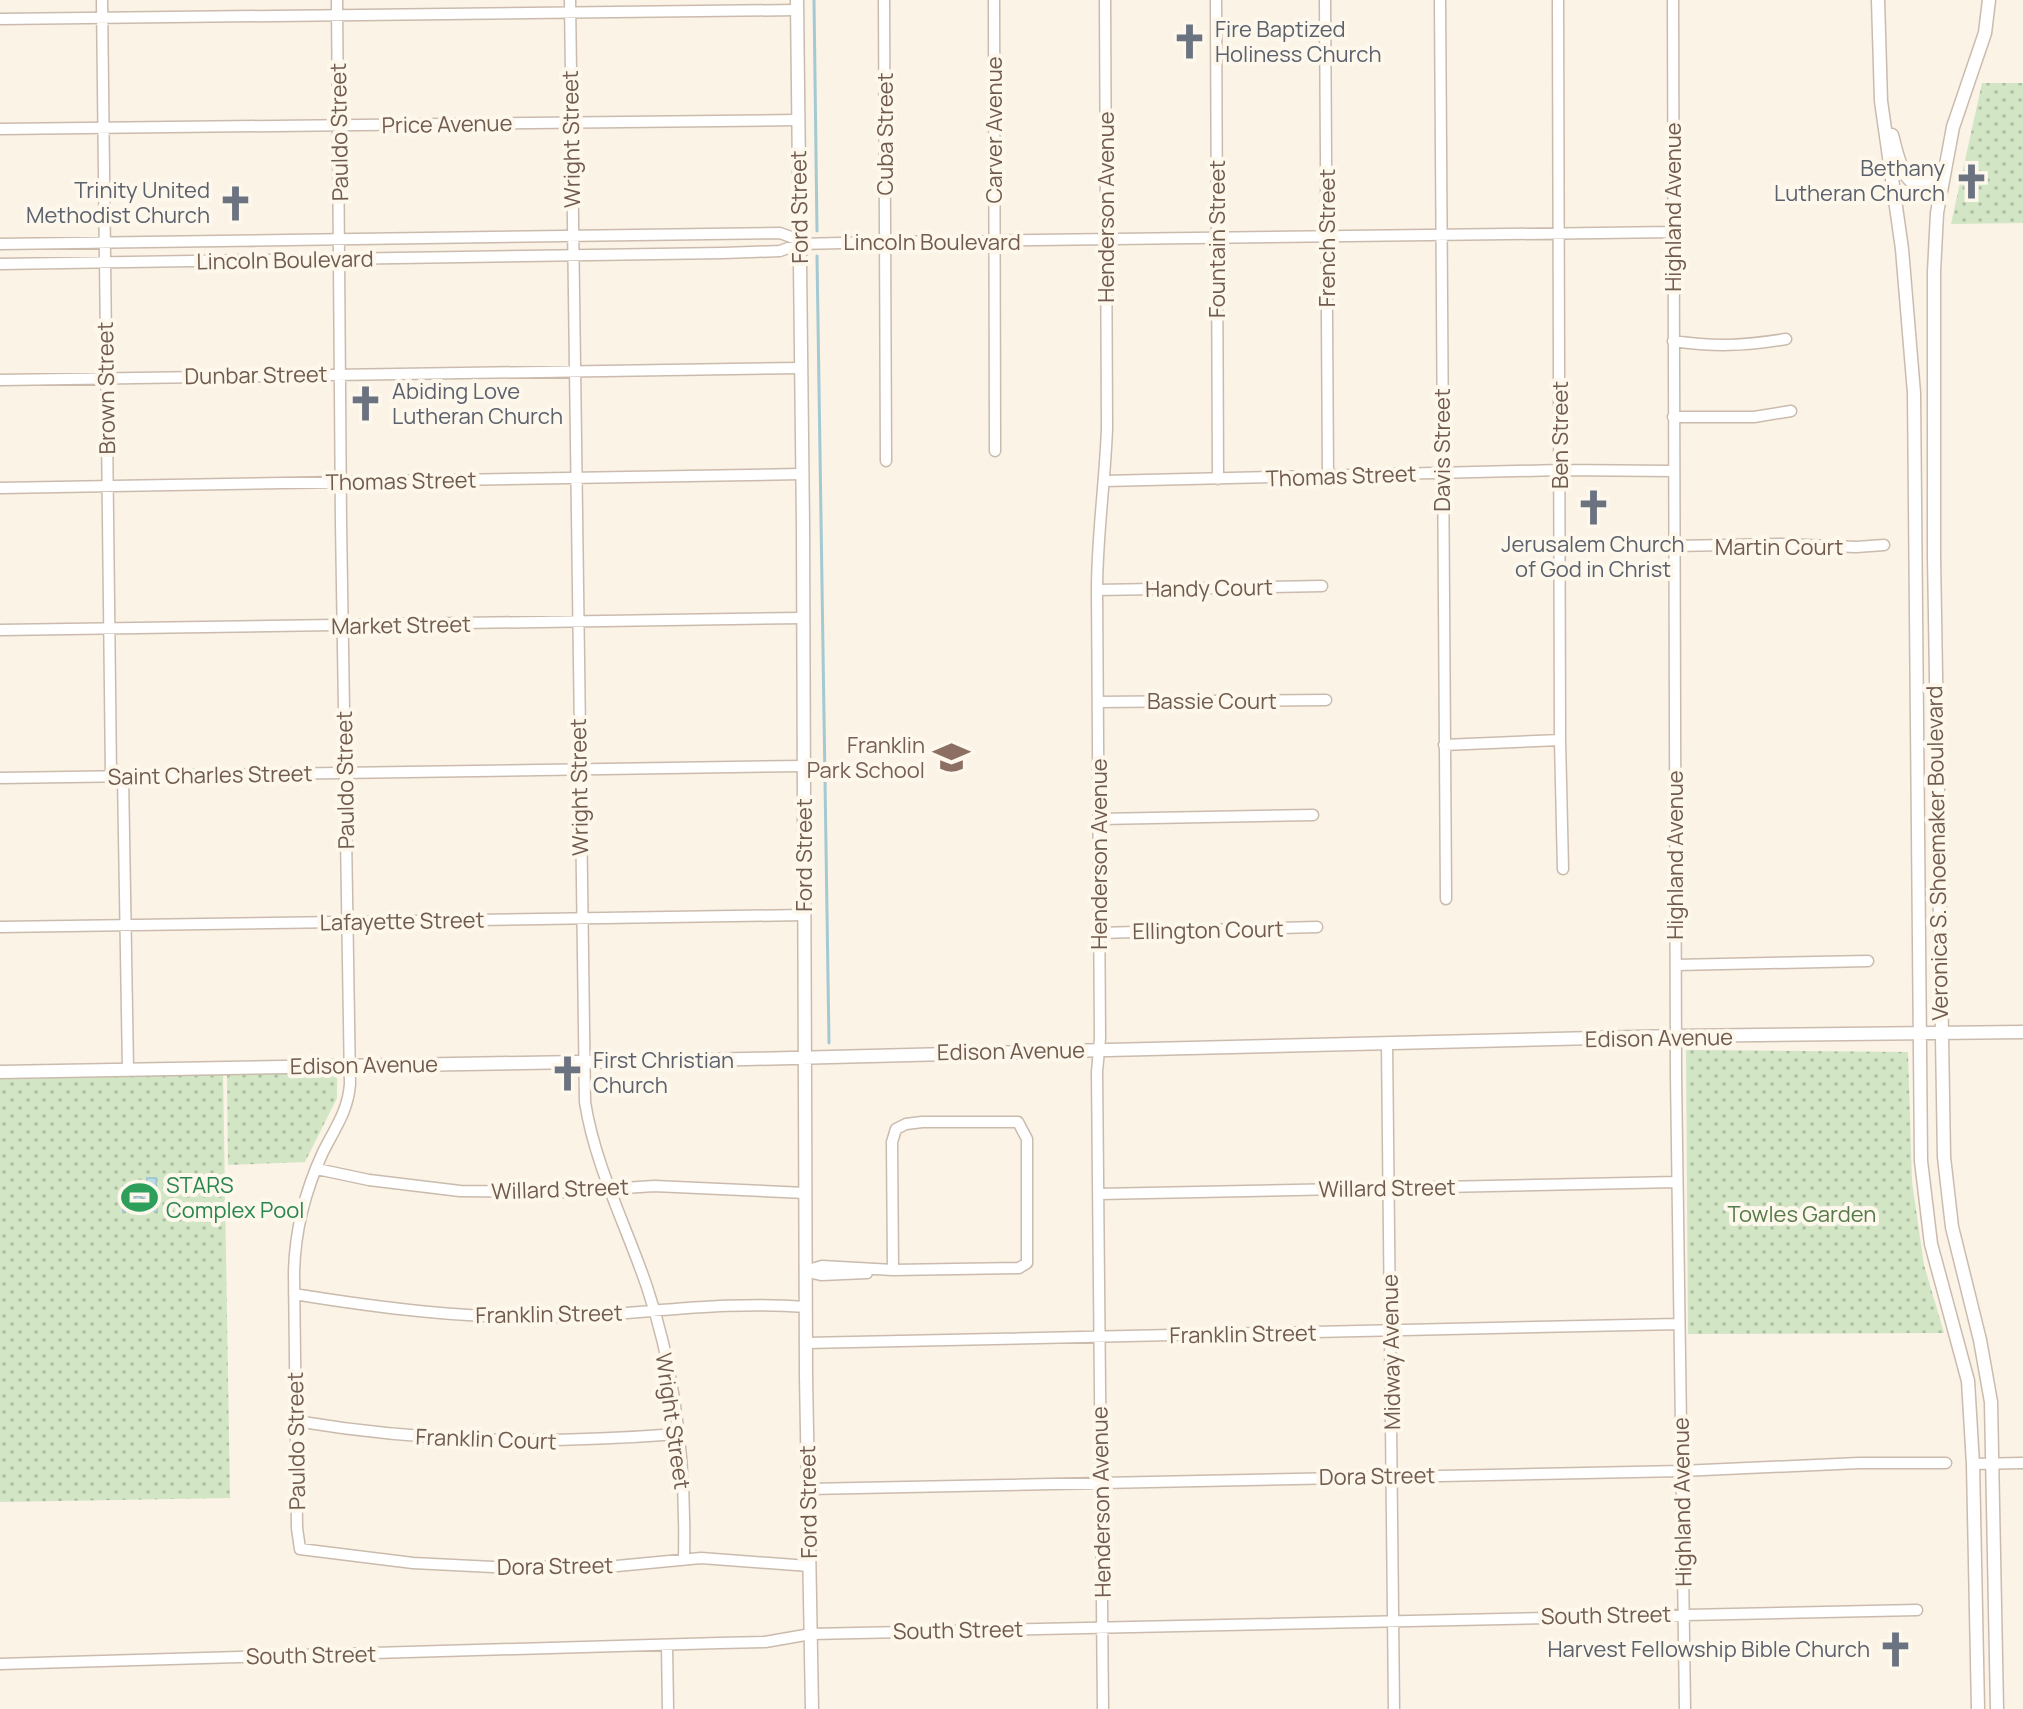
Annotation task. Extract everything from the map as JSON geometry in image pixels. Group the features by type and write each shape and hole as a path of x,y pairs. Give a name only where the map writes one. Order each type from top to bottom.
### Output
{"street":[{"name":"Brown Street","path":"102,0 111,776"},
{"name":"Pauldo Street","path":"300,1549 297,1528 296,1240 304,1201 346,1110 350,1084 337,0"},
{"name":"Wright Street","path":"570,0 585,1102 591,1136 655,1311 678,1434 684,1490 684,1559"},
{"name":"Cuba Street","path":"884,0 886,461"},
{"name":"Carver Avenue","path":"994,0 995,451"},
{"name":"Henderson Avenue","path":"1103,1709 1097,1050 1097,590 1107,428 1105,0"},
{"name":"Fountain Street","path":"1216,0 1218,479"},
{"name":"French Street","path":"1325,0 1328,477"},
{"name":"Davis Street","path":"1440,0 1446,899"},
{"name":"Ben Street","path":"1558,0 1563,869"},
{"name":"Highland Avenue","path":"1673,0 1677,1182 1685,1709"},
{"name":"Veronica S. Shoemaker Boulevard","path":"1878,0 1881,101 1902,249 1914,393 1921,1161 1931,1244 1968,1381 1973,1464 1978,1709"},
{"name":"Veronica S. Shoemaker Boulevard","path":"1989,0 1985,33 1953,127 1937,213 1934,272 1934,556 1944,1157 1952,1227 1980,1340 1991,1402 1997,1709"},
{"path":"0,19 570,12 797,5"},
{"name":"Ford Street","path":"797,5 805,1271 812,1709"},
{"path":"1881,101 1902,168 1910,180 1923,184 1943,178"},
{"name":"Price Avenue","path":"0,129 798,120"},
{"name":"Lincoln Boulevard","path":"0,244 780,233 799,242 995,242 1673,232"},
{"name":"Lincoln Boulevard","path":"0,264 780,251 799,242"},
{"path":"1673,341 1714,347 1786,339"},
{"name":"Dunbar Street","path":"0,380 800,368"},
{"path":"1673,417 1754,417 1791,411"},
{"name":"Thomas Street","path":"1104,481 1561,470 1673,471"},
{"name":"Thomas Street","path":"0,488 801,474"},
{"name":"Martin Court","path":"1674,546 1884,545"},
{"name":"Handy Court","path":"1097,590 1322,586"},
{"name":"Market Street","path":"0,630 802,618"},
{"name":"Bassie Court","path":"1098,702 1326,700"},
{"path":"1444,745 1560,740"},
{"name":"Saint Charles Street","path":"0,778 803,766"},
{"path":"123,776 128,1070"},
{"path":"1099,819 1313,815"},
{"name":"Lafayette Street","path":"0,927 804,915"},
{"name":"Ellington Court","path":"1099,933 1317,927"},
{"path":"1676,965 1868,961"},
{"name":"Edison Avenue","path":"0,1072 1676,1036 2023,1032"},
{"name":"Midway Avenue","path":"1387,1043 1394,1709"},
{"path":"805,1271 822,1266 893,1270 1019,1268 1027,1263 1027,1139 1018,1122 922,1122 896,1129 892,1142 893,1270"},
{"name":"Willard Street","path":"317,1169 369,1180 460,1191 566,1192 703,1186 805,1193"},
{"name":"Willard Street","path":"1098,1194 1677,1182"},
{"name":"Franklin Street","path":"294,1294 389,1309 471,1315 553,1317 727,1305 806,1307"},
{"name":"Franklin Street","path":"806,1343 1679,1324"},
{"name":"Franklin Court","path":"296,1421 370,1432 479,1442 599,1440 678,1434"},
{"name":"Dora Street","path":"808,1489 1946,1463"},
{"path":"1973,1464 2023,1463"},
{"name":"Dora Street","path":"300,1549 413,1563 493,1567 617,1566 716,1558 809,1566"},
{"name":"South Street","path":"0,1664 765,1642 811,1634 1917,1610"},
{"path":"667,1645 668,1709"}],"green space":[{"path":"1982,83 2023,83 2023,223 1951,224"},
{"name":"Towles Garden","path":"1686,1050 1908,1052 1912,1182 1924,1265 1944,1333 1688,1334"},
{"path":"337,1071 337,1098 305,1162 228,1165 227,1073"},
{"path":"223,1073 230,1498 0,1502 0,1076"}],"water":[{"name":"STARS Complex Pool","path":"147,1178 156,1178 157,1211 123,1211 123,1186 147,1185"}],"waterway":[{"path":"814,0 817,231"},
{"path":"817,256 829,1043"}],"place":[{"name":"Fire Baptized Holiness Church","path":"1189,42"},
{"name":"Bethany Lutheran Church","path":"1971,181"},
{"name":"Trinity United Methodist Church","path":"236,203"},
{"name":"Abiding Love Lutheran Church","path":"366,404"},
{"name":"Jerusalem Church of God in Christ","path":"1593,508"},
{"name":"Franklin Park School","path":"951,758"},
{"name":"First Christian Church","path":"567,1073"},
{"name":"STARS Complex Pool","path":"140,1198"},
{"name":"Harvest Fellowship Bible Church","path":"1896,1649"}]}
